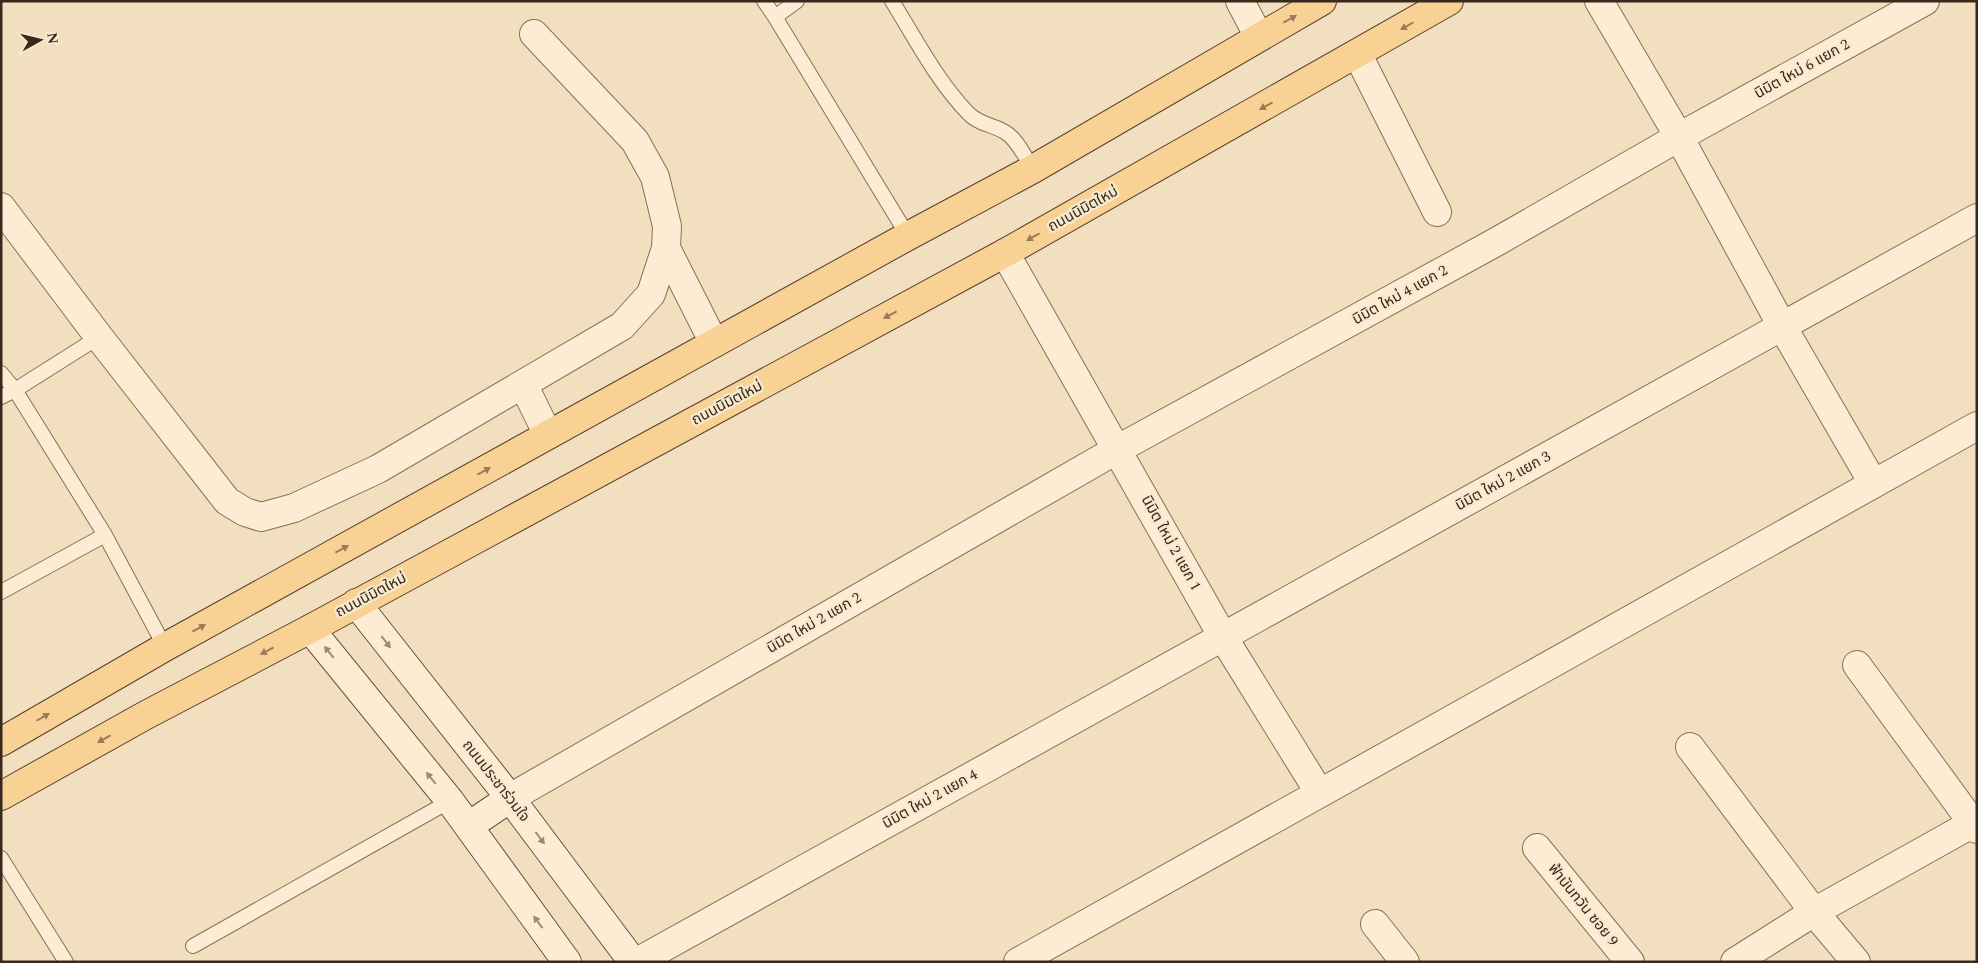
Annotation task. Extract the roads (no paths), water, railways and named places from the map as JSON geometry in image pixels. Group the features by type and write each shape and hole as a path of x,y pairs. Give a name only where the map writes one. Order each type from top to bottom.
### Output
{"main road":[{"path":"1,742 165,646 1033,168 1322,1"},
{"name":"ถนนนิมิตใหม่","path":"1,796 146,715 310,629 1005,253 1358,55 1449,1"}],"street":[{"path":"1240,1 1259,37"},
{"path":"1598,1 1679,137 1782,326 1874,483"},
{"name":"นิมิต ใหม่ 6 แยก 2","path":"1679,137 1925,1"},
{"path":"1,207 99,338 227,501 245,512 261,517 294,508 378,468 622,326 651,294 666,248 667,226 655,177 635,141 534,34"},
{"path":"1358,55 1437,212"},
{"name":"นิมิต ใหม่ 4 แยก 2","path":"1118,449 1496,242 1679,137"},
{"name":"นิมิต ใหม่ 2 แยก 3","path":"1223,637 1977,218"},
{"path":"666,248 714,342"},
{"name":"นิมิต ใหม่ 2 แยก 1","path":"1005,253 1118,449 1223,637 1319,792"},
{"path":"523,384 548,435"},
{"path":"1018,962 1319,792 1977,426"},
{"name":"นิมิต ใหม่ 2 แยก 2","path":"469,826 510,798 1118,449"},
{"name":"ถนนประชาร่วมใจ","path":"356,603 510,798 633,962"},
{"path":"310,629 469,826 567,962"},
{"name":"นิมิต ใหม่ 2 แยก 4","path":"637,962 1223,637"},
{"path":"1735,962 1814,912 1976,825 1857,665"},
{"path":"1690,748 1814,912 1856,962"},
{"name":"ฟ้านันทวัน ซอย 9","path":"1537,848 1630,962"},
{"path":"1375,924 1405,962"}],"lane":[{"path":"764,1 776,17 908,236"},
{"path":"776,17 797,1"},
{"path":"892,1 937,72 966,111 973,118 1006,132 1033,168"},
{"path":"1,397 99,338"},
{"path":"1,373 15,390 105,535 165,646"},
{"path":"1,592 105,535"},
{"path":"193,946 450,802"},
{"path":"1,858 66,962"}]}
